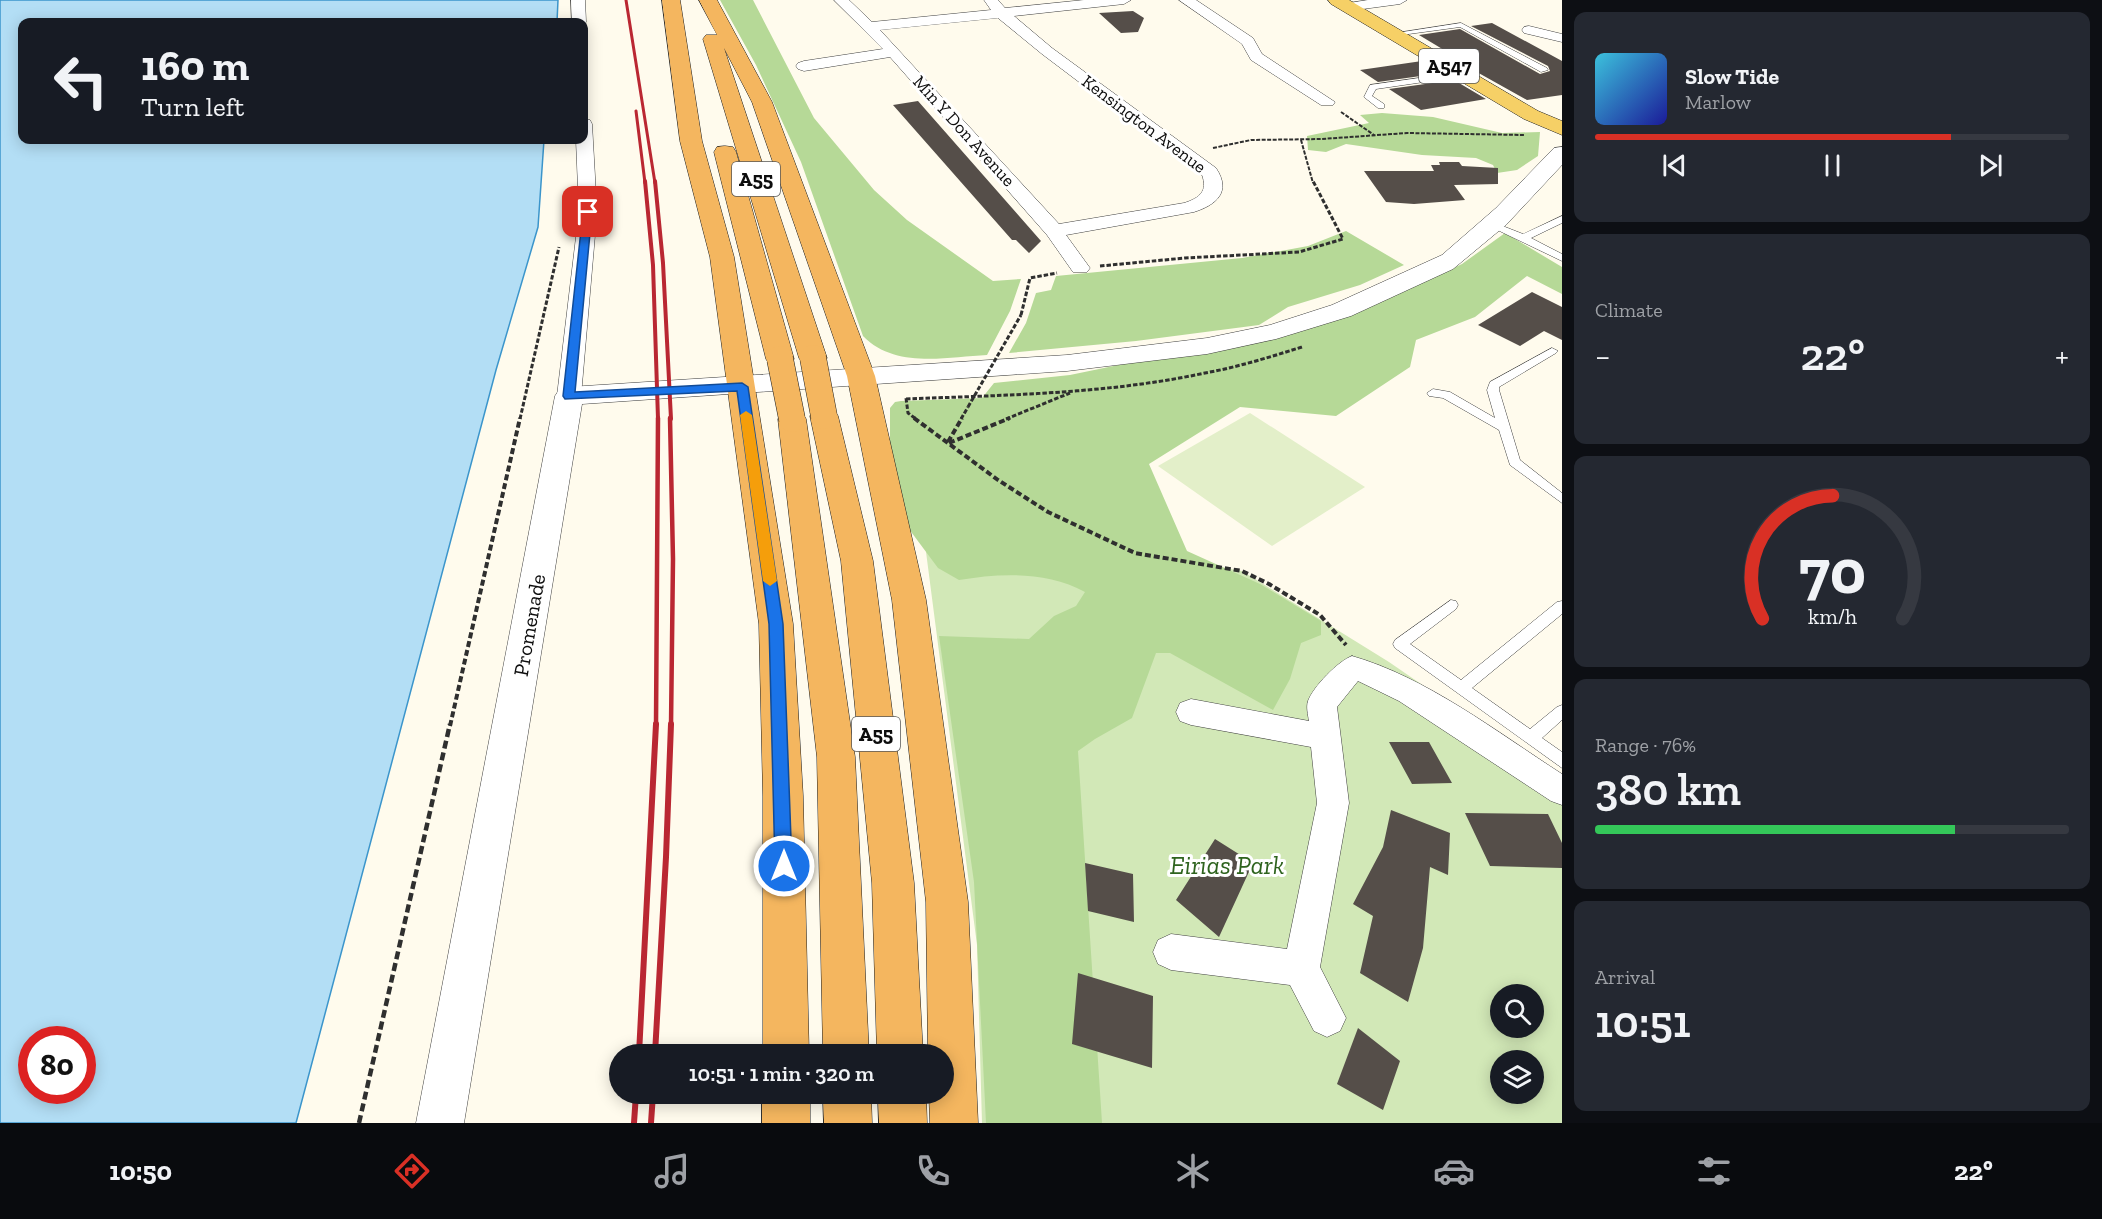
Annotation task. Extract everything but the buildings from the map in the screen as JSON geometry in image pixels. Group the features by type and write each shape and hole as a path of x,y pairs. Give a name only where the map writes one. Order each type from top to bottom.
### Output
{"highway":[{"path":"671,0 691,141 722,257 776,624 783,796 786,1044"},
{"name":"A55","path":"680,0 728,161 780,359 808,418 857,561 893,884 900,1044"},
{"name":"A55","path":"699,0 813,358 808,418 836,757 846,1044"},
{"path":"708,0 762,102 861,376 909,600 947,902 954,1123"},
{"path":"786,1104 786,1123"},
{"path":"847,1104 848,1123"},
{"path":"902,1104 903,1123"}],"main road":[{"name":"A547","path":"1343,3 1531,115 1562,129"}],"street":[{"path":"578,0 579,18"},
{"name":"Min Y Don Avenue","path":"841,0 894,52 1054,231 1080,268"},
{"path":"870,27 996,6 1124,0"},
{"path":"1186,0 1248,40 1256,57 1327,102"},
{"path":"1343,3 1400,0"},
{"name":"Kensington Avenue","path":"996,6 1047,51 1210,172 1214,183 1212,194 1203,203 1187,208 1054,231"},
{"path":"1528,30 1562,38"},
{"path":"804,66 894,52"},
{"name":"Promenade","path":"440,1123 569,396 588,212 585,144"},
{"path":"569,396 742,387 861,376 1004,369 1140,355 1243,338 1348,308 1391,290 1457,256 1492,225 1562,153"},
{"path":"1327,1018 1301,969 1333,803 1322,704 1352,668 1370,673 1410,692 1562,790"},
{"path":"1191,712 1325,737"},
{"path":"1171,952 1301,969"}],"lane":[{"path":"1394,34 1461,25 1544,70"},
{"path":"1381,106 1368,97 1372,87 1462,74"},
{"path":"1523,238 1562,219"},
{"path":"1492,225 1562,258"},
{"path":"1552,351 1494,385 1493,390 1511,454 1520,468 1562,499"},
{"path":"1433,393 1446,396 1504,428"},
{"path":"1452,605 1400,644 1562,761"},
{"path":"1461,688 1561,608"},
{"path":"1531,738 1562,711"}],"path":[{"path":"1327,102 1375,135"},
{"path":"1187,154 1251,140 1301,140 1407,133 1526,135"},
{"path":"948,443 1022,315 1030,278 1080,268 1185,258 1299,252 1343,240 1313,183 1301,140"},
{"path":"359,1123 561,242"},
{"path":"948,443 1073,391"},
{"path":"909,413 998,480 1048,512 1135,553 1242,571 1269,584 1320,615"}],"green space":[{"path":"720,0 753,0 814,118 874,190 907,220 993,281 1021,279 1010,311 987,355 938,359 905,357 876,346 863,336 801,162 756,65"},
{"path":"1382,113 1433,117 1502,133 1540,132 1538,156 1517,170 1497,173 1493,165 1476,158 1422,155 1346,144 1326,152 1308,150 1307,136 1369,123 1360,115"},
{"path":"1346,231 1404,265 1360,285 1288,307 1259,325 1136,341 1009,353 1026,323 1036,293 1051,290 1056,276 1242,258 1308,246"},
{"path":"1505,233 1562,267 1562,294 1527,276 1475,317 1416,340 1410,367 1336,416 1240,407 1149,464 1187,551 1260,584 1321,621 1321,635 1301,643 1290,679 1273,710 1170,653 1156,653 1132,718 1078,751 1102,1123 986,1123 974,882 939,636 1029,639 1054,616 1076,606 1085,592 1055,580 1039,577 1007,575 959,580 938,568 906,525 890,446 890,408 895,402 901,401 982,398 994,383 1070,375 1186,351 1394,295 1462,264"},
{"name":"Eirias Park","path":"908,413 1135,553 1242,571 1389,662 1562,781 1562,1123 982,1123 977,945"},
{"path":"1250,413 1365,487 1272,546 1158,466"}],"water":[{"path":"0,0 558,0 557,18 18,18 18,144 544,144 538,227 496,370 296,1123 0,1123"}],"railway":[{"path":"626,0 655,183"},
{"path":"636,111 645,183"},
{"path":"645,181 653,265 658,419"},
{"path":"655,181 663,263 671,419"},
{"path":"670,418 673,559 671,726"},
{"path":"656,726 658,419"},
{"path":"640,1044 656,724"},
{"path":"656,1044 671,724"},
{"path":"634,1123 635,1104"},
{"path":"651,1123 652,1104"}],"slow traffic":[{"path":"746,415 770,581"}],"route":[{"path":"588,212 569,396 742,387 776,624 784,866"}]}
